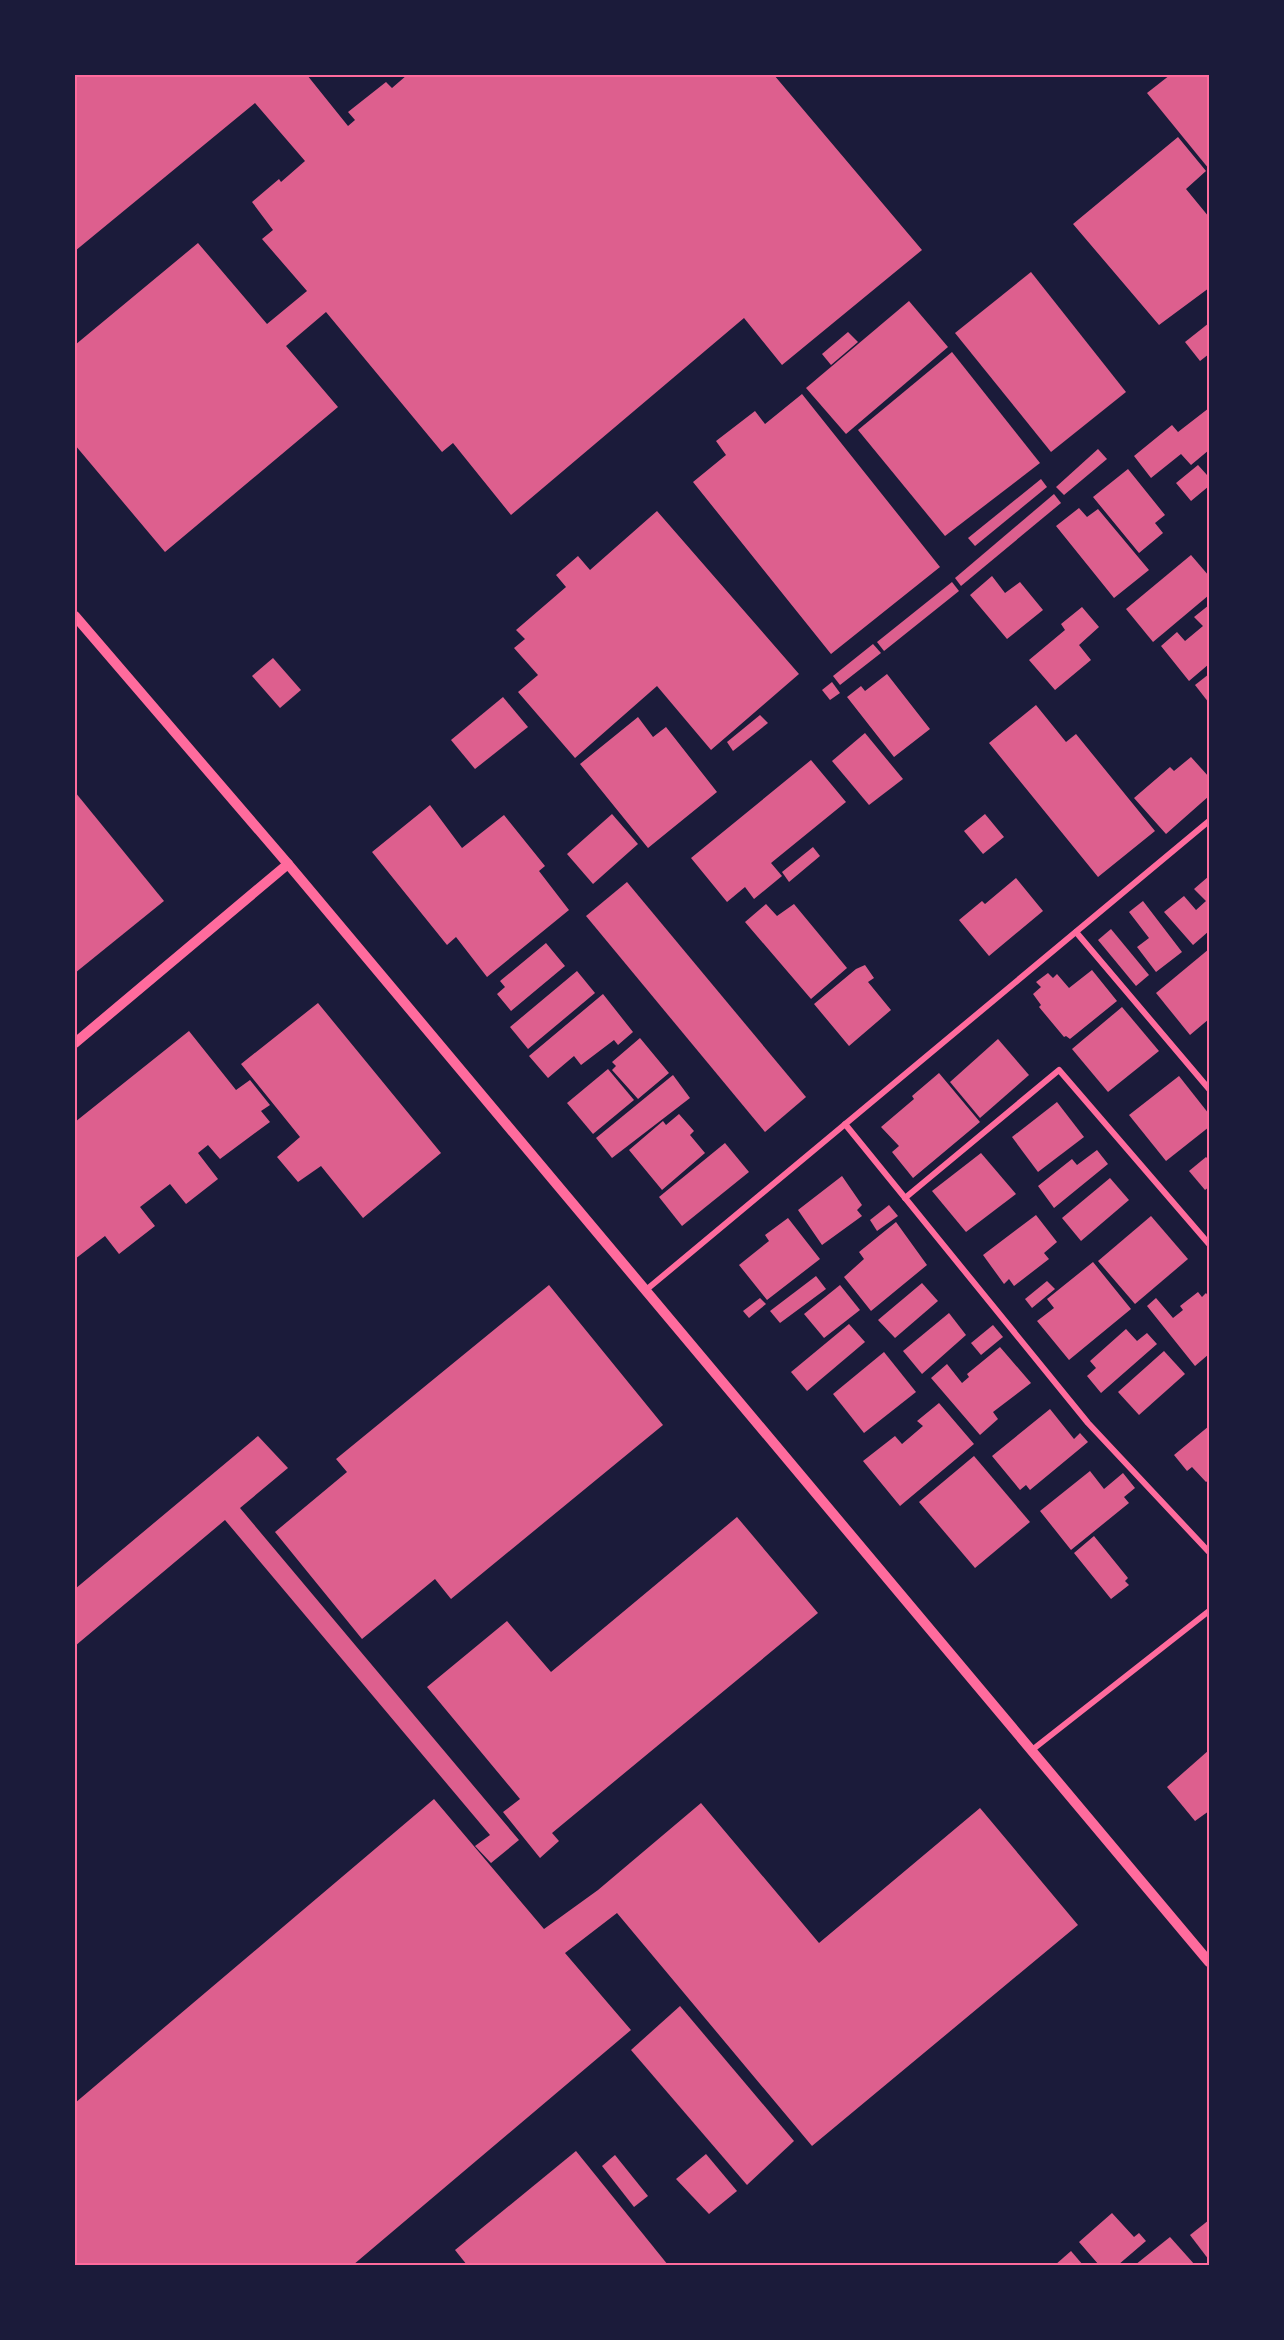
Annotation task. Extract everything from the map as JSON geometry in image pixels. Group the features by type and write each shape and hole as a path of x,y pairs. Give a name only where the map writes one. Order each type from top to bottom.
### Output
{"street":[{"path":"75,616 288,864 1209,1962"},
{"path":"646,1290 1209,821"},
{"path":"75,1043 288,864"},
{"path":"1076,932 1209,1089"},
{"path":"905,1198 1059,1070 1209,1244"},
{"path":"845,1124 1088,1423 1209,1552"},
{"path":"1032,1750 1209,1611"}],"building":[{"path":"75,75 307,75 348,126 355,120 348,112 386,82 392,88 407,75 774,75 922,250 782,365 744,318 511,515 453,443 442,452 326,312 286,346 338,407 165,552 75,445 75,345 198,243 267,324 307,291 262,239 273,230 252,202 279,179 281,182 305,161 255,103 75,251"},
{"path":"1170,75 1209,75 1209,169 1147,93"},
{"path":"1178,137 1206,171 1186,189 1209,217 1209,288 1159,325 1073,224"},
{"path":"1031,272 1126,392 1051,452 955,333"},
{"path":"909,301 948,347 846,434 806,388"},
{"path":"1209,323 1209,354 1200,361 1185,342"},
{"path":"848,332 858,342 831,365 822,354"},
{"path":"952,352 1040,463 945,536 858,430"},
{"path":"802,394 940,567 831,654 693,482 726,455 716,441 755,411 765,424"},
{"path":"1209,408 1209,450 1191,465 1181,454 1151,478 1134,456 1172,425 1178,432"},
{"path":"1098,449 1107,459 1064,495 1056,487"},
{"path":"1198,465 1207,475 1209,474 1209,486 1191,501 1176,483"},
{"path":"1128,469 1165,515 1155,523 1163,533 1139,553 1093,497"},
{"path":"1041,479 1047,487 975,546 968,538"},
{"path":"1054,494 1061,503 961,586 955,578"},
{"path":"1079,508 1087,517 1098,509 1149,570 1114,598 1056,526"},
{"path":"657,511 799,674 711,750 657,686 575,758 518,692 538,675 514,648 525,639 516,630 566,587 556,575 578,556 590,570"},
{"path":"1191,555 1209,576 1209,595 1153,642 1126,609"},
{"path":"992,576 1005,593 1020,582 1043,610 1007,639 970,595"},
{"path":"952,582 959,591 884,651 877,642"},
{"path":"1209,605 1209,664 1189,681 1161,646 1177,632 1185,641 1203,626 1194,617"},
{"path":"1082,607 1099,627 1079,645 1091,660 1055,690 1029,660 1065,630 1061,624"},
{"path":"873,644 881,653 840,685 833,676"},
{"path":"273,658 301,690 280,708 252,676"},
{"path":"887,674 930,729 894,757 847,697 861,686 865,691"},
{"path":"1209,674 1209,703 1195,685"},
{"path":"832,682 840,693 830,700 822,690"},
{"path":"503,697 528,727 475,769 451,740"},
{"path":"1036,705 1066,742 1076,734 1155,831 1098,877 989,743"},
{"path":"760,715 768,723 733,751 727,742"},
{"path":"638,717 653,737 666,727 717,792 648,848 580,764"},
{"path":"865,733 903,779 869,805 832,761"},
{"path":"1191,757 1209,777 1209,796 1166,834 1134,798 1170,767 1174,771"},
{"path":"811,760 846,802 771,863 782,876 754,899 745,887 727,902 691,858"},
{"path":"75,792 164,901 75,973"},
{"path":"430,805 462,848 504,815 545,866 539,871 569,910 487,977 456,937 447,945 372,852"},
{"path":"612,814 638,844 593,884 567,854"},
{"path":"985,814 1004,837 983,854 964,831"},
{"path":"813,847 820,856 789,882 782,872"},
{"path":"1209,876 1209,931 1193,945 1164,912 1184,896 1196,910 1206,901 1194,889"},
{"path":"1016,878 1043,911 989,956 959,920 982,901 985,904"},
{"path":"627,882 806,1097 765,1132 586,916"},
{"path":"1143,901 1182,952 1156,972 1137,947 1149,938 1129,912"},
{"path":"766,904 777,916 794,904 847,968 811,999 745,922"},
{"path":"1111,929 1149,975 1136,986 1098,940"},
{"path":"546,943 565,966 511,1011 497,994 505,987 500,981"},
{"path":"1209,949 1209,1019 1190,1035 1156,993"},
{"path":"865,965 874,978 868,982 891,1010 849,1046 814,1004 856,969"},
{"path":"1092,970 1117,1001 1070,1039 1064,1037 1039,1007 1041,1005 1033,994 1041,987 1036,982 1048,973 1053,978 1057,974 1069,988"},
{"path":"577,971 595,993 528,1049 510,1027"},
{"path":"603,994 633,1032 618,1045 614,1040 581,1065 574,1056 548,1078 529,1056"},
{"path":"318,1003 441,1153 363,1218 321,1166 298,1182 277,1157 300,1137 241,1064"},
{"path":"1122,1007 1159,1051 1108,1092 1072,1049"},
{"path":"189,1031 236,1090 250,1080 270,1105 261,1111 270,1122 220,1159 208,1145 198,1153 218,1179 186,1204 170,1184 140,1207 155,1226 119,1254 105,1236 75,1259 75,1122"},
{"path":"640,1038 669,1073 638,1099 612,1070 616,1066 612,1062"},
{"path":"998,1039 1029,1075 980,1118 950,1082"},
{"path":"608,1069 634,1100 593,1134 567,1103"},
{"path":"939,1073 980,1122 913,1178 892,1152 899,1146 881,1127 914,1099 912,1096"},
{"path":"673,1075 690,1098 612,1158 596,1138"},
{"path":"1179,1076 1209,1114 1209,1127 1166,1161 1129,1115"},
{"path":"1057,1102 1084,1137 1038,1172 1012,1137"},
{"path":"679,1114 694,1131 690,1135 705,1153 662,1190 629,1150 663,1121 666,1125"},
{"path":"725,1143 749,1172 682,1226 659,1197"},
{"path":"1097,1150 1108,1164 1054,1208 1038,1186 1072,1159 1077,1165"},
{"path":"981,1153 1016,1194 966,1232 932,1191"},
{"path":"1206,1157 1209,1160 1209,1187 1205,1190 1189,1171"},
{"path":"842,1176 862,1205 857,1210 862,1216 822,1245 798,1210"},
{"path":"1110,1178 1129,1200 1081,1241 1062,1218"},
{"path":"889,1205 898,1216 877,1231 870,1220"},
{"path":"1036,1215 1057,1242 1044,1253 1049,1259 1014,1286 1009,1279 1004,1284 983,1255"},
{"path":"1151,1216 1188,1259 1135,1304 1098,1261"},
{"path":"788,1218 820,1259 767,1300 739,1265 769,1241 765,1235"},
{"path":"896,1222 927,1265 871,1311 844,1277 864,1259 859,1252"},
{"path":"1093,1262 1131,1309 1069,1360 1037,1321 1054,1308 1047,1299"},
{"path":"816,1276 826,1289 780,1323 770,1311"},
{"path":"1047,1281 1055,1289 1032,1308 1025,1299"},
{"path":"922,1283 938,1301 895,1338 878,1320"},
{"path":"549,1285 663,1425 451,1599 435,1579 362,1639 275,1532 347,1472 336,1459"},
{"path":"840,1285 860,1310 824,1338 804,1314"},
{"path":"1198,1292 1202,1297 1206,1293 1209,1297 1209,1354 1195,1366 1147,1306 1156,1298 1173,1318 1183,1310 1180,1306"},
{"path":"760,1298 766,1304 749,1318 743,1311"},
{"path":"949,1313 966,1335 922,1374 903,1351"},
{"path":"849,1324 865,1342 807,1391 791,1372"},
{"path":"993,1325 1003,1337 981,1355 971,1343"},
{"path":"1126,1329 1137,1341 1147,1333 1157,1344 1101,1393 1087,1376 1096,1368 1090,1361"},
{"path":"1000,1347 1031,1383 993,1412 998,1419 980,1435 931,1378 947,1364 962,1383 969,1377 967,1374"},
{"path":"1164,1351 1185,1374 1139,1415 1118,1392"},
{"path":"884,1352 916,1392 864,1433 833,1394"},
{"path":"939,1403 974,1444 900,1506 863,1461 895,1436 902,1444 923,1426 917,1421"},
{"path":"1050,1409 1074,1439 1080,1433 1088,1442 1030,1490 1026,1485 1020,1490 992,1456"},
{"path":"1209,1426 1209,1480 1206,1482 1192,1467 1187,1471 1174,1455"},
{"path":"258,1436 288,1468 240,1508 519,1840 491,1863 475,1846 490,1835 225,1520 75,1646 75,1589"},
{"path":"974,1456 1030,1522 975,1568 919,1502"},
{"path":"1090,1471 1104,1489 1123,1473 1135,1488 1124,1497 1129,1503 1071,1550 1040,1511"},
{"path":"737,1517 818,1613 552,1833 559,1841 540,1858 503,1812 520,1799 427,1687 507,1621 551,1672"},
{"path":"1094,1536 1128,1578 1125,1581 1129,1585 1111,1599 1074,1553"},
{"path":"1209,1750 1209,1811 1195,1821 1167,1787"},
{"path":"434,1799 544,1929 598,1890 701,1803 819,1943 980,1808 1078,1925 812,2146 617,1913 565,1953 631,2030 353,2265 75,2265 75,2103"},
{"path":"680,2006 794,2141 747,2185 631,2050"},
{"path":"576,2151 668,2265 467,2265 455,2250"},
{"path":"706,2154 737,2191 709,2214 676,2179"},
{"path":"615,2155 648,2196 634,2207 602,2166"},
{"path":"1112,2213 1134,2237 1139,2233 1146,2241 1118,2265 1099,2265 1079,2242"},
{"path":"1209,2220 1209,2260 1190,2235"},
{"path":"1170,2237 1195,2265 1135,2265"},
{"path":"1071,2251 1083,2265 1055,2265"}]}
